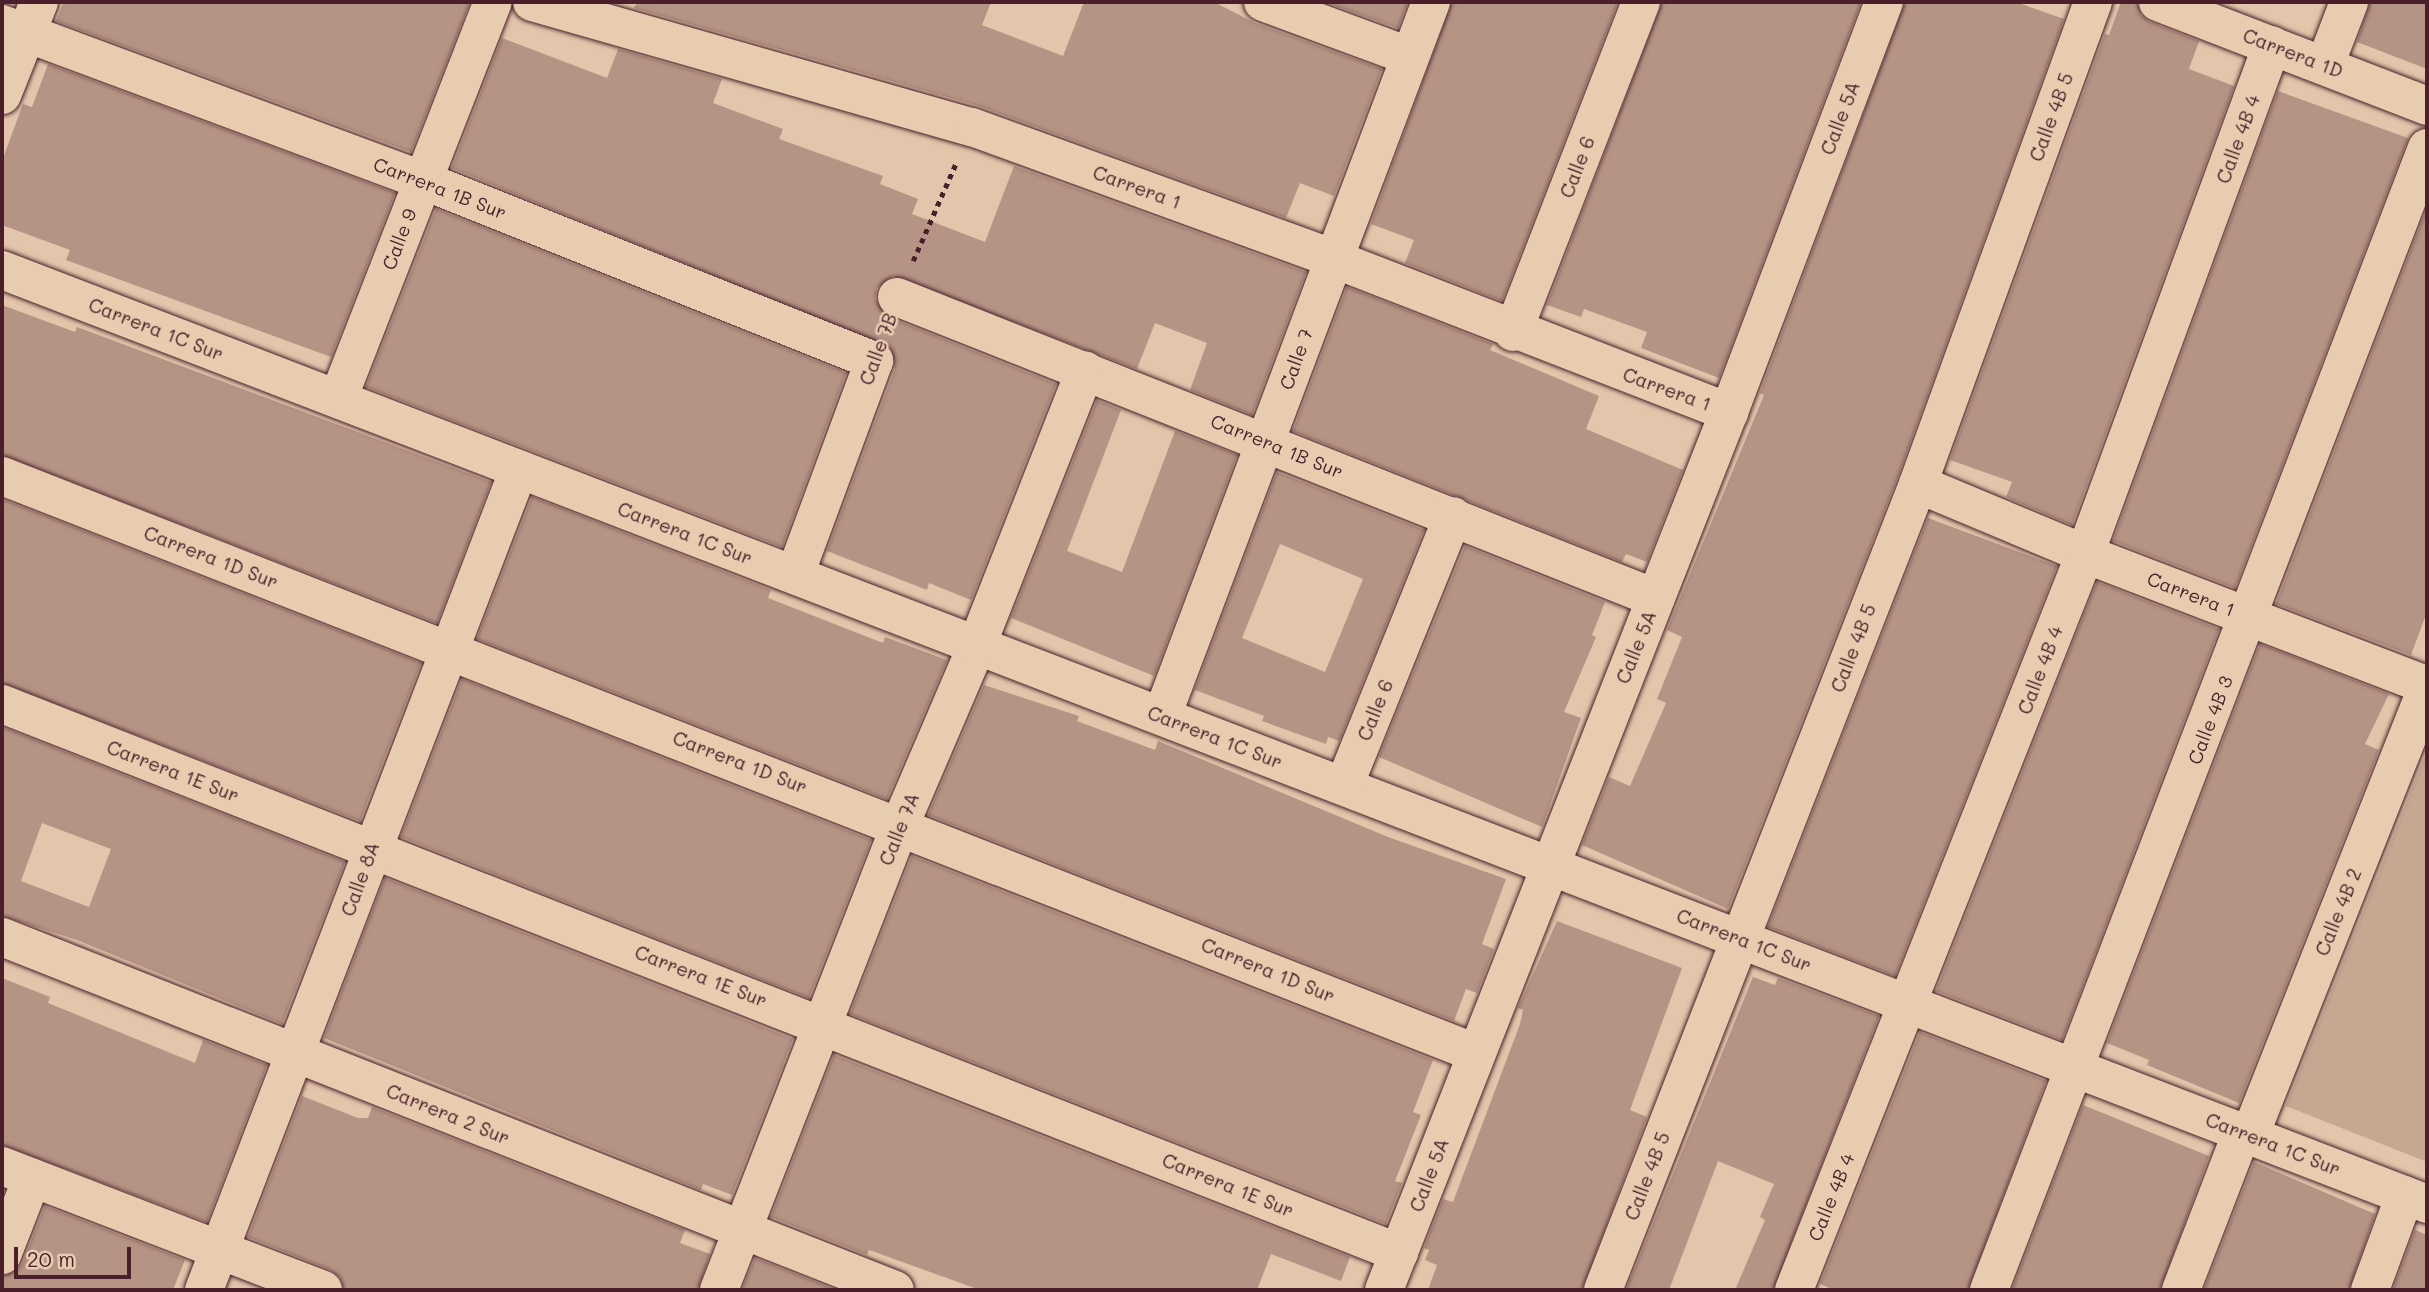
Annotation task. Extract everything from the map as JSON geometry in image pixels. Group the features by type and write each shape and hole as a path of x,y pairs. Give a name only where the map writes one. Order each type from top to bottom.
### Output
{"street":[{"name":"Calle 9","path":"338,400 493,2"},
{"name":"Carrera 1","path":"532,2 972,127 1334,259 1513,332 1729,412"},
{"path":"1263,2 1409,56"},
{"name":"Calle 7","path":"1162,716 1409,56 1432,2"},
{"name":"Calle 6","path":"1513,332 1641,2"},
{"name":"Calle 5A","path":"1384,1290 1548,866 1729,412 1884,2"},
{"name":"Calle 4B 5","path":"1603,1290 1918,484 2093,2"},
{"name":"Carrera 1D","path":"2158,2 2427,106"},
{"path":"2325,65 2349,2"},
{"name":"Carrera 1B Sur","path":"22,20 874,361"},
{"path":"2,95 22,20"},
{"name":"Calle 4B 4","path":"1794,1290 2085,554 2272,45"},
{"name":"Calle 4B 3","path":"1990,1290 2251,617 2427,148"},
{"name":"Carrera 1C Sur","path":"2,270 2416,1200"},
{"name":"Carrera 1B Sur","path":"897,297 1266,441 1655,598"},
{"name":"Calle 7B","path":"795,575 874,361"},
{"name":"Calle 7A","path":"719,1290 900,825 977,645 1085,371"},
{"name":"Calle 8A","path":"204,1290 296,1053 447,648 519,469"},
{"name":"Carrera 1D Sur","path":"2,477 900,825 1476,1053"},
{"name":"Carrera 1","path":"1918,484 2085,554 2427,687"},
{"name":"Calle 6","path":"1344,786 1453,516"},
{"name":"Calle 4B 2","path":"2181,1290 2427,687"},
{"name":"Carrera 1E Sur","path":"2,704 822,1023 1399,1253"},
{"name":"Carrera 2 Sur","path":"2,937 895,1290"},
{"path":"2,1255 17,1172 323,1290"},
{"path":"2370,1290 2416,1200"}],"path":[{"name":"Calle 7B","path":"897,297 972,127"}],"shaded area":[{"path":"2427,751 2427,1162 2286,1106"}],"building":[{"path":"64,2 470,2 411,152 56,21"},
{"path":"637,2 991,2 982,25 1063,56 1084,2 1214,2 1255,23 1382,69 1334,196 1300,183 1286,218 979,106 634,8"},
{"path":"1325,2 1408,2 1398,28"},
{"path":"1452,2 1618,2 1502,301 1405,263 1414,240 1371,224"},
{"path":"1662,2 1861,2 1719,378 1641,348 1647,332 1584,309 1581,317 1547,305"},
{"path":"1905,2 2016,2 2064,19 1898,476 1728,909 1582,845 1609,777 1630,786 1666,703 1657,699 1682,637 1667,630 1764,395 1760,393"},
{"path":"2121,2 2137,2 2141,15 2150,22 2199,41 2189,69 2234,86 2072,525 2006,497 2012,482 1950,460 2105,34 2109,35"},
{"path":"2370,2 2427,2 2427,69 2357,42"},
{"path":"502,38 607,78 618,49 722,79 713,103 783,129 779,139 883,176 880,184 918,199 912,214 985,242 1014,166 1306,272 1252,415 1190,390 1207,343 1155,323 1137,369 893,276 877,288 875,299 888,317 1056,384 971,600 929,583 927,590 827,551 895,369 891,348 452,168"},
{"path":"48,64 395,193 331,357 66,260 70,250 2,225 2,161 23,104 32,107"},
{"path":"2278,91 2408,138 2235,588 2113,541"},
{"path":"2427,208 2427,612 2411,655 2276,604"},
{"path":"436,209 846,373 782,547 366,387"},
{"path":"1347,287 1493,344 1490,350 1599,396 1586,429 1683,470 1647,562 1626,554 1622,562 1293,431"},
{"path":"2,305 75,332 77,327 491,482 437,623 2,455"},
{"path":"1097,400 1121,410 1067,551 1122,572 1175,431 1237,455 1154,676 1011,618"},
{"path":"1277,472 1424,530 1339,741 1328,737 1326,744 1262,721 1264,716 1195,690","holes":["1280,544 1363,579 1325,672 1242,638"]},
{"path":"532,497 771,590 768,598 883,643 885,637 947,660 887,799 477,639"},
{"path":"2,499 421,663 360,821 2,683"},
{"path":"1928,518 2057,566 1895,976 1768,927"},
{"path":"1465,546 1605,602 1592,635 1596,637 1564,712 1581,718 1542,827 1379,757"},
{"path":"2097,582 2219,629 2062,1040 1936,991"},
{"path":"2260,644 2389,694 2365,744 2379,750 2239,1103 2147,1065 2149,1060 2107,1043"},
{"path":"462,679 871,840 809,998 401,837"},
{"path":"984,685 1079,716 1077,721 1155,750 1158,741 1388,837 1506,879 1482,944 1494,949 1477,993 1466,989 1454,1021 928,815"},
{"path":"2,727 345,862 282,1024 77,940 2,916","holes":["42,823 111,849 89,907 21,881"]},
{"path":"912,856 1433,1060 1413,1112 1421,1115 1395,1181 1402,1183 1386,1224 850,1014"},
{"path":"385,878 793,1039 732,1195 703,1184 701,1190 324,1038"},
{"path":"1557,921 1682,968 1630,1110 1647,1117 1582,1290 1428,1290 1437,1265 1425,1260 1429,1250 1424,1248 1443,1199 1453,1202 1520,1024 1523,1010 1518,1008"},
{"path":"1753,977 1775,985 1778,978 1879,1016 1773,1290 1735,1290 1765,1220 1760,1217 1774,1184 1718,1161 1669,1290 1626,1290"},
{"path":"2,978 50,997 48,1003 195,1063 203,1040 267,1065 207,1222 2,1145"},
{"path":"1920,1032 2046,1081 1968,1290 1834,1290 1820,1284"},
{"path":"834,1055 1350,1257 1341,1281 1271,1254 1257,1290 980,1290 869,1250 867,1255 771,1217"},
{"path":"302,1096 358,1118 368,1118 372,1107 685,1230 680,1243 710,1254 698,1290 344,1290 340,1277 331,1270 248,1237"},
{"path":"2083,1105 2209,1156 2160,1290 2012,1290"},
{"path":"2254,1162 2375,1214 2349,1290 2204,1290"},
{"path":"45,1206 185,1260 173,1290 2,1290 2,1276 15,1272 22,1264"},
{"path":"2415,1230 2427,1235 2427,1290 2393,1290"},
{"path":"755,1258 836,1290 742,1290"}]}
